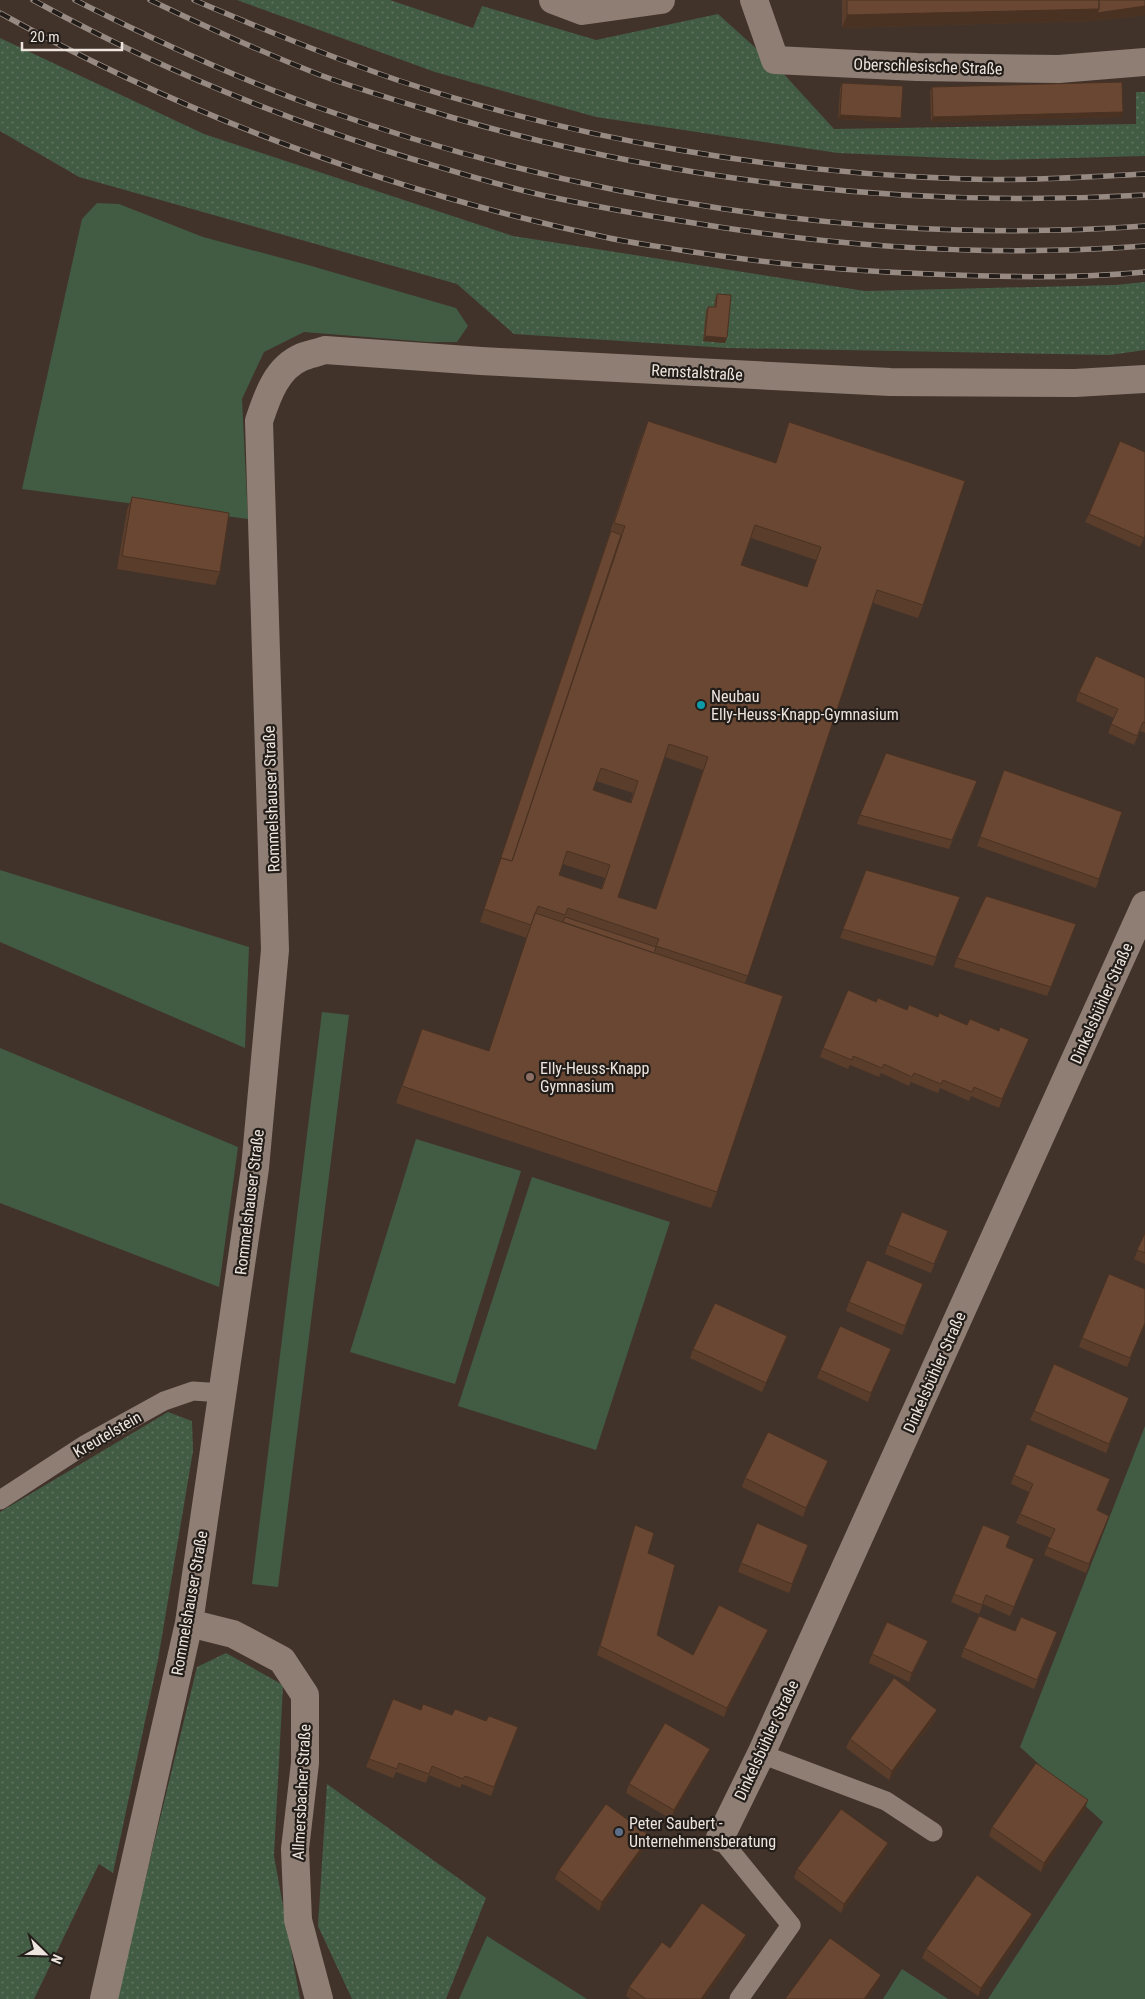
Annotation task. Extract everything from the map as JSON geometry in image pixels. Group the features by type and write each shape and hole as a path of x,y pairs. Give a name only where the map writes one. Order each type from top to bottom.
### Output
{"street":[{"path":"553,0 582,11 661,0"},
{"name":"Oberschlesische Straße","path":"754,0 775,60 917,67 1059,69 1145,62"},
{"name":"Remstalstraße","path":"268,394 282,370 300,357 325,350 481,361 890,382 1075,383 1145,379"},
{"name":"Rommelshauser Straße","path":"104,1999 189,1623 255,1168 275,950 260,421 268,394"},
{"name":"Dinkelsbühler Straße","path":"720,1838 761,1754 1136,948 1145,905"},
{"name":"Allmersbacher Straße","path":"189,1623 233,1634 282,1660 305,1695 305,1763 296,1849 298,1920 319,1999"}],"lane":[{"name":"Kreutelstein","path":"0,1500 86,1444 164,1401 192,1392 222,1393"},
{"path":"761,1754 886,1801 933,1832"},
{"path":"720,1838 791,1925 739,1999"}],"green space":[{"path":"237,0 390,0 473,28 482,6 596,40 718,14 781,71 834,129 1136,124 1136,92 1145,92 1145,156 994,160 838,153 596,117 435,72"},
{"path":"0,38 204,134 513,236 865,291 1116,285 1145,282 1145,350 1110,355 728,348 514,334 457,284 79,177 0,131"},
{"path":"97,203 119,204 203,237 456,308 468,326 457,342 428,342 304,332 264,352 242,399 248,519 22,489 82,219"},
{"path":"0,870 249,947 245,1048 0,942"},
{"path":"322,1012 349,1015 278,1587 252,1584"},
{"path":"0,1048 238,1147 219,1287 0,1203"},
{"path":"416,1139 521,1171 455,1384 350,1352"},
{"path":"532,1177 670,1222 596,1450 458,1406"},
{"path":"168,1412 192,1421 193,1451 158,1660 113,1873 99,1864 34,1999 0,1999 0,1512"},
{"path":"1145,1426 1145,1999 988,1999 1103,1822 1020,1747"},
{"path":"226,1653 283,1685 274,1856 300,1999 116,1999 197,1667"},
{"path":"327,1784 486,1898 446,1999 352,1999 318,1926"},
{"path":"487,1936 587,1999 459,1999"},
{"path":"902,1969 948,1999 883,1999"}],"building":[{"path":"847,0 1099,0 1099,9 847,15"},
{"path":"1099,0 1145,0 1145,6 1097,13"},
{"path":"1122,82 1123,112 933,117 932,87"},
{"path":"842,83 903,86 901,118 840,115"},
{"path":"717,294 731,295 727,338 705,336 708,307 716,307"},
{"name":"Neubau Elly-Heuss-Knapp-Gymnasium","path":"648,421 776,463 789,422 965,481 923,605 877,590 748,976 656,946 659,939 568,908 565,915 538,906 531,925 484,909 501,858 512,861 625,526 614,523","holes":["755,525 821,547 807,587 741,565","669,744 708,757 656,909 618,897","601,768 638,781 631,803 593,790","567,851 610,865 602,889 559,875"]},
{"path":"1120,441 1145,452 1144,538 1089,514"},
{"path":"132,497 229,513 220,572 122,556"},
{"path":"611,531 621,535 512,861 501,858 498,866"},
{"path":"1096,656 1145,678 1145,723 1143,722 1137,736 1111,724 1118,709 1079,692"},
{"path":"886,753 977,781 952,840 860,815"},
{"path":"1004,770 1122,812 1099,879 980,837"},
{"path":"866,870 960,897 936,957 843,929"},
{"path":"986,896 1076,924 1051,987 957,958"},
{"path":"535,913 783,996 717,1192 402,1086 422,1029 489,1051"},
{"path":"565,917 656,947 654,953 563,922"},
{"path":"848,990 876,1002 878,998 907,1010 909,1005 938,1017 939,1013 967,1025 970,1019 999,1031 1000,1027 1029,1039 1002,1099 974,1087 972,1092 943,1080 941,1084 914,1073 912,1077 884,1064 882,1068 853,1056 852,1060 823,1048"},
{"path":"902,1212 948,1231 934,1264 888,1245"},
{"path":"1145,1233 1145,1253 1137,1250"},
{"path":"867,1260 923,1284 905,1326 849,1302"},
{"path":"1109,1274 1145,1289 1145,1323 1130,1358 1082,1338"},
{"path":"715,1303 787,1336 766,1383 693,1349"},
{"path":"840,1326 891,1349 871,1393 820,1370"},
{"path":"1054,1364 1129,1398 1109,1444 1034,1411"},
{"path":"768,1432 828,1461 806,1508 745,1478"},
{"path":"1027,1444 1110,1479 1097,1510 1109,1516 1089,1564 1047,1547 1055,1529 1020,1514 1033,1484 1014,1475"},
{"path":"757,1523 808,1545 792,1584 741,1563"},
{"path":"635,1525 654,1533 648,1553 675,1565 657,1635 693,1655 719,1605 768,1630 727,1708 600,1646"},
{"path":"983,1525 1010,1536 1006,1547 1034,1559 1014,1607 986,1595 982,1605 954,1594"},
{"path":"979,1616 1015,1631 1021,1617 1057,1632 1037,1680 964,1648"},
{"path":"887,1622 928,1641 912,1673 872,1654"},
{"path":"894,1678 937,1710 892,1771 850,1739"},
{"path":"393,1699 421,1710 423,1704 452,1715 455,1709 486,1721 489,1716 518,1727 494,1787 465,1776 463,1779 432,1766 429,1774 399,1763 397,1769 369,1759"},
{"path":"665,1723 710,1749 674,1810 629,1784"},
{"path":"1036,1763 1088,1800 1044,1863 992,1827"},
{"path":"606,1804 650,1836 602,1902 559,1870"},
{"path":"841,1809 888,1843 844,1904 797,1869"},
{"path":"977,1875 1032,1914 981,1988 926,1949"},
{"path":"702,1903 746,1935 701,1999 646,1999 629,1987 662,1942 670,1948"},
{"path":"830,1938 881,1975 864,1999 785,1999"}],"railway":[{"path":"33,0 171,69 266,108 412,159 546,196 700,224 811,239 866,244 922,248 1033,251 1145,246"},
{"path":"75,0 193,56 314,106 414,139 516,167 619,191 723,209 828,222 934,229 1039,230 1145,226"},
{"path":"150,0 255,48 351,86 447,116 532,139 618,158 705,174 881,194 969,198 1145,195"},
{"path":"194,0 296,42 400,81 539,121 609,137 752,161 896,176 1012,179 1145,174"},
{"path":"0,13 146,87 220,119 296,148 373,175 451,199 609,238 742,259 867,271 1038,277 1145,272"}],"place":[{"name":"Neubau Elly-Heuss-Knapp-Gymnasium","path":"701,705"},
{"name":"Elly-Heuss-Knapp Gymnasium","path":"530,1077"},
{"name":"Peter Saubert - Unternehmensberatung","path":"619,1832"}]}
